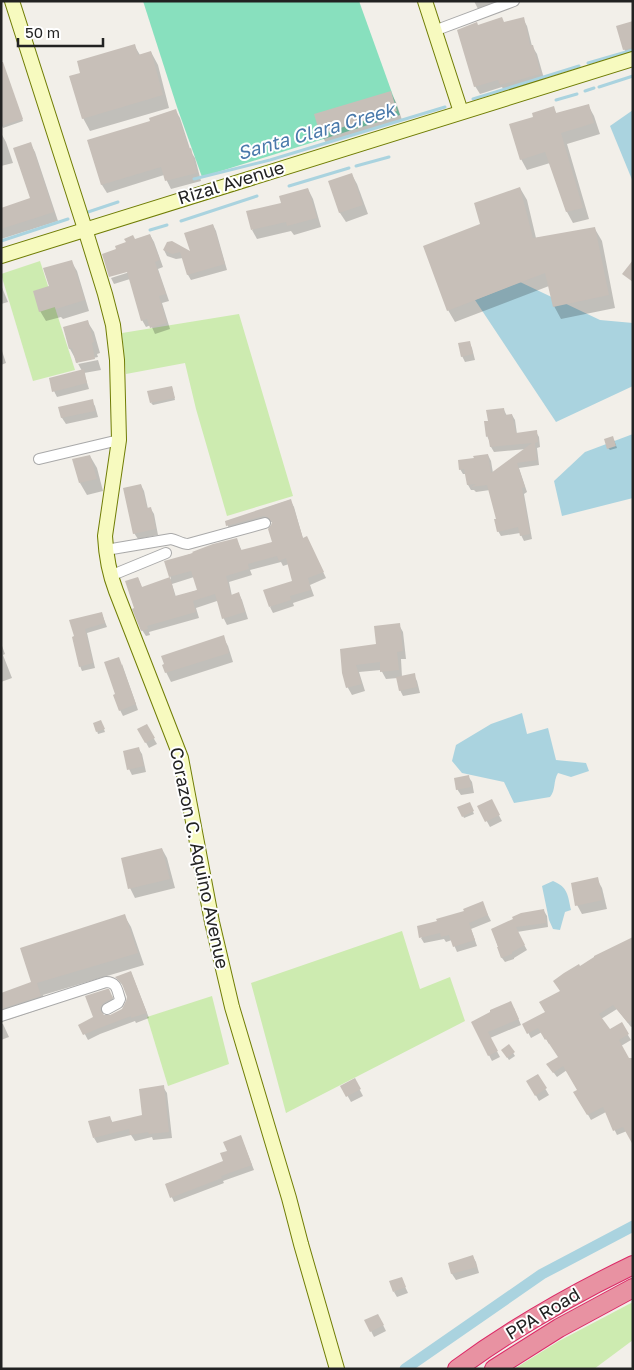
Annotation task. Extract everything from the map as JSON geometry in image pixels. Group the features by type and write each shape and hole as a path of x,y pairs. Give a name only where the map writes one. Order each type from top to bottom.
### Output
{"highway":[{"name":"PPA Road","path":"457,1369 579,1291 633,1265"},
{"name":"PPA Road","path":"494,1369 559,1328 633,1288"}],"main road":[{"name":"Corazon C. Aquino Avenue","path":"12,1 85,229 113,325 117,360 119,440 105,536 110,576 181,758 212,922 232,1007 289,1198 300,1244 337,1369"},
{"path":"425,1 462,112"},
{"name":"Rizal Avenue","path":"1,256 633,59"}],"street":[{"path":"434,31 514,1"},
{"path":"39,459 119,440"},
{"path":"106,550 171,539 188,544 265,523"},
{"path":"110,576 166,553"},
{"path":"1,1016 111,982 115,984 120,999 118,1003 107,1009"}],"green space":[{"path":"143,1 359,1 400,115 202,177"},
{"path":"40,261 75,370 33,381 1,274"},
{"path":"239,314 293,496 227,516 196,409 185,363 126,374 122,333"},
{"path":"402,931 420,989 450,977 465,1021 286,1113 251,983"},
{"path":"212,996 229,1064 168,1086 147,1017"},
{"path":"633,1302 633,1340 594,1369 514,1369 559,1341"}],"water":[{"path":"633,110 633,182 610,126"},
{"path":"520,282 600,320 633,323 633,386 556,422 475,300"},
{"path":"633,434 633,498 562,516 554,481 585,452"},
{"path":"522,713 527,734 548,728 556,760 586,763 589,771 571,777 558,773 550,797 514,803 504,782 462,773 452,761 456,745 491,724"},
{"path":"553,881 564,889 568,896 571,910 565,912 560,930 553,929 549,920 542,886"}],"building":[{"path":"502,17 504,22 524,17 530,45 533,45 541,74 500,85 498,80 474,87 457,30 477,22 478,25"},
{"path":"633,21 633,47 623,50 616,26"},
{"path":"135,44 138,55 151,51 163,95 82,119 69,76 80,73 77,61"},
{"path":"1,62 3,62 23,119 1,126"},
{"path":"391,91 397,111 320,134 314,114"},
{"path":"589,104 594,123 561,133 583,208 566,212 545,152 520,160 509,124 533,117 532,113 554,106 556,113"},
{"path":"176,109 189,149 191,148 197,173 165,181 161,167 101,185 87,140 150,121 149,118"},
{"path":"31,142 54,212 1,229 1,208 30,198 13,148"},
{"path":"352,173 363,205 339,213 328,181"},
{"path":"520,187 533,238 595,227 609,295 553,307 545,273 447,311 423,246 480,224 474,203"},
{"path":"308,188 317,218 287,226 286,222 251,230 246,211 281,203 279,196"},
{"path":"213,224 225,264 187,275 180,252 172,254 163,250 167,242 172,241 190,251 184,233"},
{"path":"150,234 160,260 155,262 166,294 159,296 167,323 150,328 147,319 141,321 127,272 109,277 102,254 116,249 115,246 126,242 124,239 133,235 135,239"},
{"path":"72,260 85,300 39,312 33,291 49,286 43,268"},
{"path":"633,260 633,282 622,274"},
{"path":"88,320 94,342 92,343 95,359 76,363 72,348 69,349 63,327"},
{"path":"470,341 473,354 461,357 458,343"},
{"path":"84,369 87,383 52,392 49,378"},
{"path":"172,386 175,398 150,403 147,391"},
{"path":"93,399 95,411 61,418 58,407"},
{"path":"504,408 505,415 512,414 516,433 537,430 538,442 535,443 537,460 517,463 525,487 522,488 530,534 520,536 518,527 497,532 494,519 496,519 487,485 471,487 476,484 467,485 464,469 459,470 458,460 488,454 491,473 532,443 490,447 488,436 486,437 484,421 488,421 486,410"},
{"path":"613,436 616,446 607,449 604,439"},
{"path":"90,455 97,479 79,483 72,459"},
{"path":"141,484 147,508 151,507 156,529 133,534 123,488"},
{"path":"291,499 303,538 307,536 324,572 308,578 311,590 290,596 291,600 269,607 263,590 292,581 286,558 279,561 277,556 248,564 249,569 226,576 231,595 239,592 245,612 222,619 215,594 193,601 196,612 147,626 148,629 141,631 132,609 134,608 125,581 138,577 142,587 170,577 175,596 197,590 191,571 169,577 164,561 237,538 241,550 272,542 268,529 272,522 267,517 263,516 226,526 225,521"},
{"path":"102,612 105,623 85,629 93,663 79,667 72,637 74,636 69,620"},
{"path":"400,623 403,651 397,652 399,670 380,672 380,662 356,665 362,684 346,688 342,673 340,649 376,644 374,626"},
{"path":"224,635 229,653 165,673 161,656"},
{"path":"119,657 136,704 119,711 104,662"},
{"path":"415,673 417,687 399,691 396,677"},
{"path":"101,720 105,729 96,732 93,723"},
{"path":"147,724 155,738 145,743 137,729"},
{"path":"139,747 144,766 127,770 123,751"},
{"path":"469,775 471,787 456,790 454,778"},
{"path":"492,799 500,815 485,822 477,806"},
{"path":"470,802 474,811 462,817 457,807"},
{"path":"162,848 170,879 128,889 121,858"},
{"path":"598,877 603,900 575,906 571,883"},
{"path":"483,901 488,915 469,923 475,940 453,947 449,935 441,937 440,933 419,938 417,926 464,911 463,909"},
{"path":"544,909 546,923 516,927 525,945 512,952 512,954 501,958 491,929 513,919 512,917 521,913"},
{"path":"125,914 138,953 37,983 41,996 1,1009 1,993 31,982 20,948"},
{"path":"633,937 633,1019 628,1023 613,1005 599,1014 610,1029 622,1022 629,1034 619,1040 629,1058 633,1058 633,1145 623,1127 613,1131 603,1107 587,1115 573,1092 577,1090 563,1066 553,1073 546,1064 558,1057 546,1039 538,1028 527,1034 522,1024 545,1012 539,1002 560,991 553,981 579,964 580,966 594,956"},
{"path":"131,971 147,1013 131,1018 131,1016 83,1035 78,1025 93,1017 85,996 109,989 113,998 103,1003 100,1009 104,1015 110,1015 122,1009 127,997 122,984 115,977"},
{"path":"511,1001 519,1019 488,1032 498,1051 488,1056 471,1022 490,1012 490,1010"},
{"path":"509,1044 515,1052 507,1058 501,1050"},
{"path":"538,1074 547,1088 535,1096 526,1081"},
{"path":"355,1078 361,1089 346,1097 340,1086"},
{"path":"164,1085 169,1132 149,1134 148,1132 130,1135 129,1129 93,1138 88,1121 110,1116 112,1122 142,1115 139,1089"},
{"path":"241,1135 252,1165 170,1198 165,1184 223,1161 220,1153 227,1151 223,1142"},
{"path":"473,1255 477,1267 451,1274 448,1263"},
{"path":"402,1277 406,1287 393,1292 389,1281"},
{"path":"378,1314 384,1325 370,1332 364,1320"}],"waterway":[{"name":"Santa Clara Creek","path":"588,63 633,50"},
{"name":"Santa Clara Creek","path":"473,99 579,66"},
{"path":"599,87 633,76"},
{"path":"585,91 594,88"},
{"path":"556,100 577,94"},
{"name":"Santa Clara Creek","path":"194,179 270,160 445,107"},
{"path":"356,166 389,157"},
{"path":"289,186 349,168"},
{"path":"181,221 257,196"},
{"name":"Santa Clara Creek","path":"88,212 118,202"},
{"name":"Santa Clara Creek","path":"1,241 68,219"},
{"path":"150,230 167,225"},
{"path":"405,1369 542,1274 633,1226"}]}
